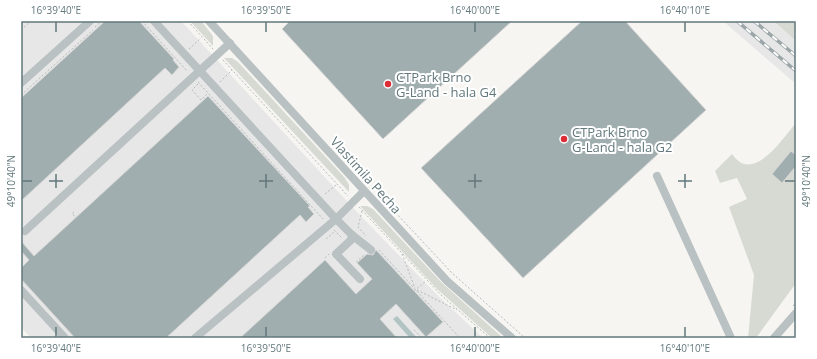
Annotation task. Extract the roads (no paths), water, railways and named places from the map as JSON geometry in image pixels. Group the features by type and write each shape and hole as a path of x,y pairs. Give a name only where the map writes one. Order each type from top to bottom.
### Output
{"street":[{"path":"21,83 90,21"},
{"path":"154,21 352,235 374,250"},
{"name":"Vlastimila Pecha","path":"209,21 447,280 512,338"},
{"path":"25,231 230,43"},
{"path":"657,176 731,338"},
{"path":"195,338 336,218 364,191"},
{"path":"352,235 351,240 336,254 360,279"},
{"path":"21,290 66,338"},
{"path":"774,338 796,313"}],"railway":[{"path":"737,21 796,71"},
{"path":"754,21 796,56"}],"place":[{"name":"CTPark Brno G-Land - hala G4","path":"388,84"},
{"name":"CTPark Brno G-Land - hala G2","path":"564,139"}]}
